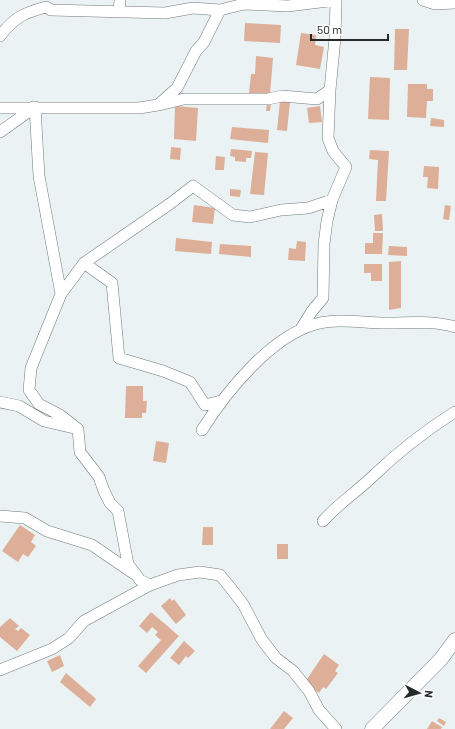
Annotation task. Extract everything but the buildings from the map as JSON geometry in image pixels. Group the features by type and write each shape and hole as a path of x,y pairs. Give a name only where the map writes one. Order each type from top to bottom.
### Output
{"street":[{"path":"119,12 120,0"},
{"path":"0,36 12,21 28,11 49,5 119,12 165,13 193,8 220,10 239,2 288,6 336,0 335,38 330,90 328,138 333,151 346,167 332,200 324,244 323,298 312,311 301,329"},
{"path":"423,0 435,4 455,3"},
{"path":"158,105 177,88 196,51 204,42 220,10"},
{"path":"0,108 139,108 184,99 268,99 282,96 317,99 330,90"},
{"path":"0,132 34,107"},
{"path":"34,107 38,176 61,294"},
{"path":"150,585 140,580 128,564 118,511 107,497 99,477 80,452 78,429 60,415 39,404 29,390 31,368 61,294 84,263 171,204 193,186 233,215 250,217 281,210 308,208 332,200"},
{"path":"84,263 112,283 119,358 163,371 190,382 205,405 221,401"},
{"path":"202,430 221,401 249,370 280,342 301,329 317,324 355,320 384,323 438,322 455,326"},
{"path":"0,402 19,406 44,420 78,429"},
{"path":"323,521 334,508 371,478 405,446 455,412"},
{"path":"0,516 25,518 46,531 92,544 134,573"},
{"path":"0,670 52,649 69,638 84,621 150,585 178,575 200,572 220,575 243,604 262,640 276,658 293,671 309,691 319,710 336,729"},
{"path":"372,729 441,659 455,641"}]}
